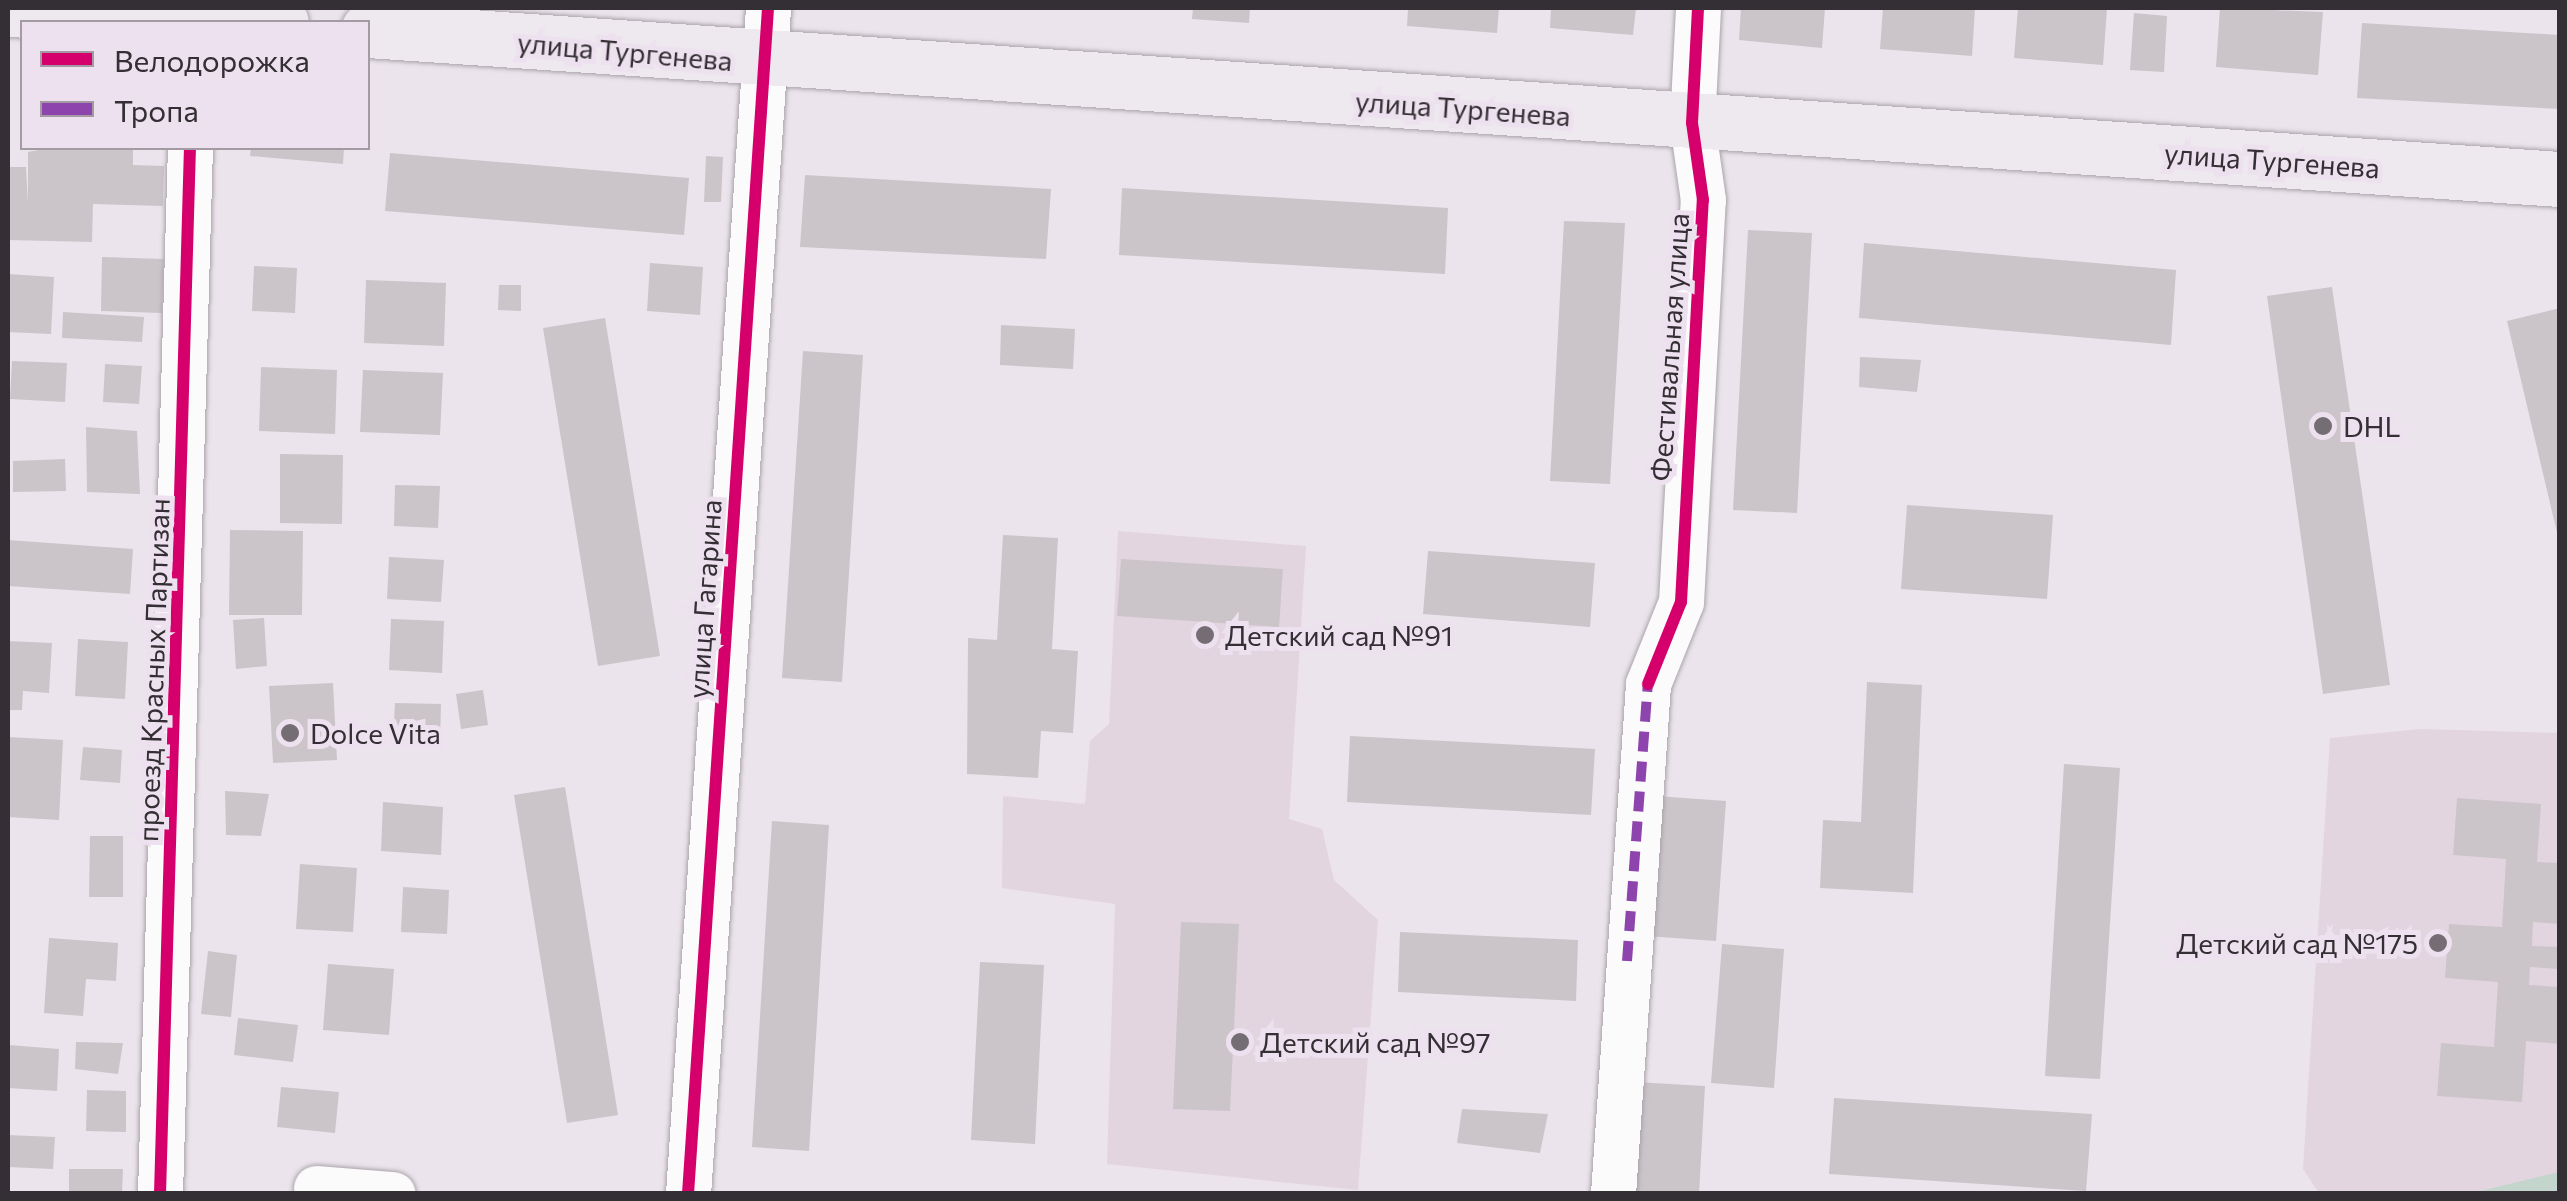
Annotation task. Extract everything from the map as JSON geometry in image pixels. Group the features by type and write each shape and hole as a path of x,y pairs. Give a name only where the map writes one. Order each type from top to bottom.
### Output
{"main road":[{"path":"8,10 236,20"},
{"name":"улица Тургенева","path":"370,30 763,77"},
{"name":"улица Тургенева","path":"370,68 763,77 1694,137 2560,179"},
{"name":"улица Тургенева","path":"1694,137 2560,208"}],"street":[{"name":"улица Гагарина","path":"688,1194 768,8"},
{"name":"Фестивальная улица","path":"1614,1194 1626,960 1648,684 1680,602 1704,200 1694,137 1698,8"},
{"name":"проезд Красных Партизан","path":"160,1194 190,150"},
{"path":"316,1188 393,1194"}],"shaded area":[{"name":"Детский сад №97","path":"1118,531 1306,546 1289,819 1322,829 1334,880 1378,920 1358,1190 1107,1164 1115,904 1002,888 1003,796 1085,804 1090,741 1109,724"},
{"name":"Детский сад №175","path":"2421,729 2559,733 2559,1193 2319,1193 2303,1169 2330,738"},
{"path":"2559,1172 2559,1193 2472,1193"}],"building":[{"path":"1193,8 1250,8 1249,23 1192,19"},
{"path":"1408,8 1499,8 1497,33 1407,26"},
{"path":"1551,8 1636,8 1633,35 1550,28"},
{"path":"1741,8 1825,8 1822,48 1739,40"},
{"path":"1883,8 1975,8 1972,56 1880,49"},
{"path":"2018,8 2107,8 2103,65 2014,58"},
{"path":"2220,8 2323,12 2318,75 2216,67"},
{"path":"2134,13 2167,16 2164,72 2130,70"},
{"path":"2362,23 2560,35 2560,109 2357,98"},
{"path":"133,150 133,165 164,166 163,206 93,204 92,242 8,240 8,167 26,167 28,203 28,152"},
{"path":"251,150 344,150 343,164 250,156"},
{"path":"390,153 689,178 684,235 385,211"},
{"path":"706,156 723,157 721,202 704,202"},
{"path":"805,175 1051,189 1046,259 800,247"},
{"path":"1122,188 1448,208 1445,274 1119,255"},
{"path":"1564,221 1625,223 1610,484 1550,481"},
{"path":"1748,230 1812,233 1797,513 1733,510"},
{"path":"1864,243 2176,270 2171,345 1859,318"},
{"path":"102,257 164,259 162,313 101,311"},
{"path":"650,263 703,267 700,315 647,311"},
{"path":"254,266 297,268 295,313 252,311"},
{"path":"8,274 54,277 51,334 8,332"},
{"path":"366,280 446,283 444,346 364,343"},
{"path":"499,285 521,285 521,311 498,310"},
{"path":"2332,287 2390,685 2323,694 2267,296"},
{"path":"2560,308 2560,537 2558,537 2507,321"},
{"path":"63,312 144,317 142,342 62,338"},
{"path":"605,318 660,656 598,666 543,328"},
{"path":"1001,325 1075,329 1073,369 1000,365"},
{"path":"803,351 863,355 842,682 782,678"},
{"path":"1860,357 1921,360 1917,392 1859,387"},
{"path":"12,361 67,363 65,402 10,399"},
{"path":"105,364 142,366 139,404 103,402"},
{"path":"261,367 337,370 335,434 259,431"},
{"path":"363,370 443,373 440,435 360,432"},
{"path":"86,427 137,431 140,494 87,492"},
{"path":"280,454 343,455 342,524 280,523"},
{"path":"65,459 66,491 13,492 13,461"},
{"path":"395,485 440,486 438,528 394,526"},
{"path":"1907,505 2053,515 2047,599 1901,589"},
{"path":"230,530 303,531 302,615 229,615"},
{"path":"1003,535 1058,538 1052,649 1078,651 1073,733 1041,731 1038,778 967,774 968,638 997,640"},
{"path":"8,540 133,549 130,594 8,586"},
{"path":"1428,551 1595,563 1590,627 1423,614"},
{"path":"389,557 444,560 441,602 387,599"},
{"path":"1121,559 1283,569 1279,627 1117,616"},
{"path":"264,618 267,666 236,669 233,620"},
{"path":"391,619 444,621 442,673 389,670"},
{"path":"78,639 128,642 125,699 75,696"},
{"path":"8,641 52,643 49,693 23,691 22,710 8,710"},
{"path":"1867,682 1922,685 1913,893 1820,888 1823,820 1861,822"},
{"path":"333,683 337,760 273,763 269,686"},
{"path":"483,690 488,725 461,729 456,694"},
{"path":"395,703 441,704 440,743 393,742"},
{"path":"1350,736 1595,749 1591,815 1347,802"},
{"path":"8,737 63,740 59,820 8,817"},
{"path":"83,747 122,750 120,783 80,780"},
{"path":"2064,764 2120,768 2100,1079 2045,1076"},
{"path":"565,787 618,1115 567,1123 514,795"},
{"path":"225,791 269,794 261,836 226,835"},
{"path":"1656,796 1726,801 1716,941 1646,936"},
{"path":"2457,798 2541,804 2537,862 2560,863 2560,924 2533,922 2532,946 2560,947 2560,969 2530,967 2529,985 2560,987 2560,1044 2526,1041 2522,1102 2437,1096 2441,1043 2494,1047 2498,982 2445,978 2449,924 2502,927 2506,859 2453,855"},
{"path":"383,802 443,807 441,855 381,851"},
{"path":"772,821 829,825 809,1151 752,1147"},
{"path":"90,836 123,836 123,897 89,897"},
{"path":"300,864 357,868 353,932 296,929"},
{"path":"403,887 449,890 447,934 401,932"},
{"path":"1181,922 1239,924 1230,1111 1173,1109"},
{"path":"1400,932 1578,940 1576,1001 1398,992"},
{"path":"49,938 118,943 116,981 86,979 83,1016 44,1013"},
{"path":"1722,944 1784,949 1774,1088 1711,1083"},
{"path":"208,951 237,955 231,1017 201,1014"},
{"path":"980,962 1044,965 1035,1144 971,1140"},
{"path":"328,964 394,969 389,1035 323,1030"},
{"path":"238,1018 298,1025 293,1062 234,1055"},
{"path":"76,1042 123,1043 118,1074 75,1069"},
{"path":"9,1045 59,1049 57,1091 8,1088"},
{"path":"1635,1082 1705,1086 1699,1194 1628,1194"},
{"path":"281,1087 339,1092 335,1133 277,1127"},
{"path":"87,1090 126,1091 126,1132 86,1131"},
{"path":"1834,1098 2092,1114 2086,1191 1829,1174"},
{"path":"1462,1109 1548,1114 1540,1153 1457,1143"},
{"path":"8,1135 55,1137 53,1169 8,1167"},
{"path":"69,1169 123,1169 122,1194 69,1194"}],"marked path":[{"path":"1627,961 1648,684"}],"cycle path":[{"path":"688,1194 768,8"},
{"path":"1648,684 1681,602 1703,200 1692,123 1698,8"},
{"path":"160,1194 190,150"}],"place":[{"name":"DHL","path":"2323,426"},
{"name":"Детский сад №91","path":"1205,635"},
{"name":"Dolce Vita","path":"290,733"},
{"name":"Детский сад №175","path":"2438,943"},
{"name":"Детский сад №97","path":"1240,1042"}]}
